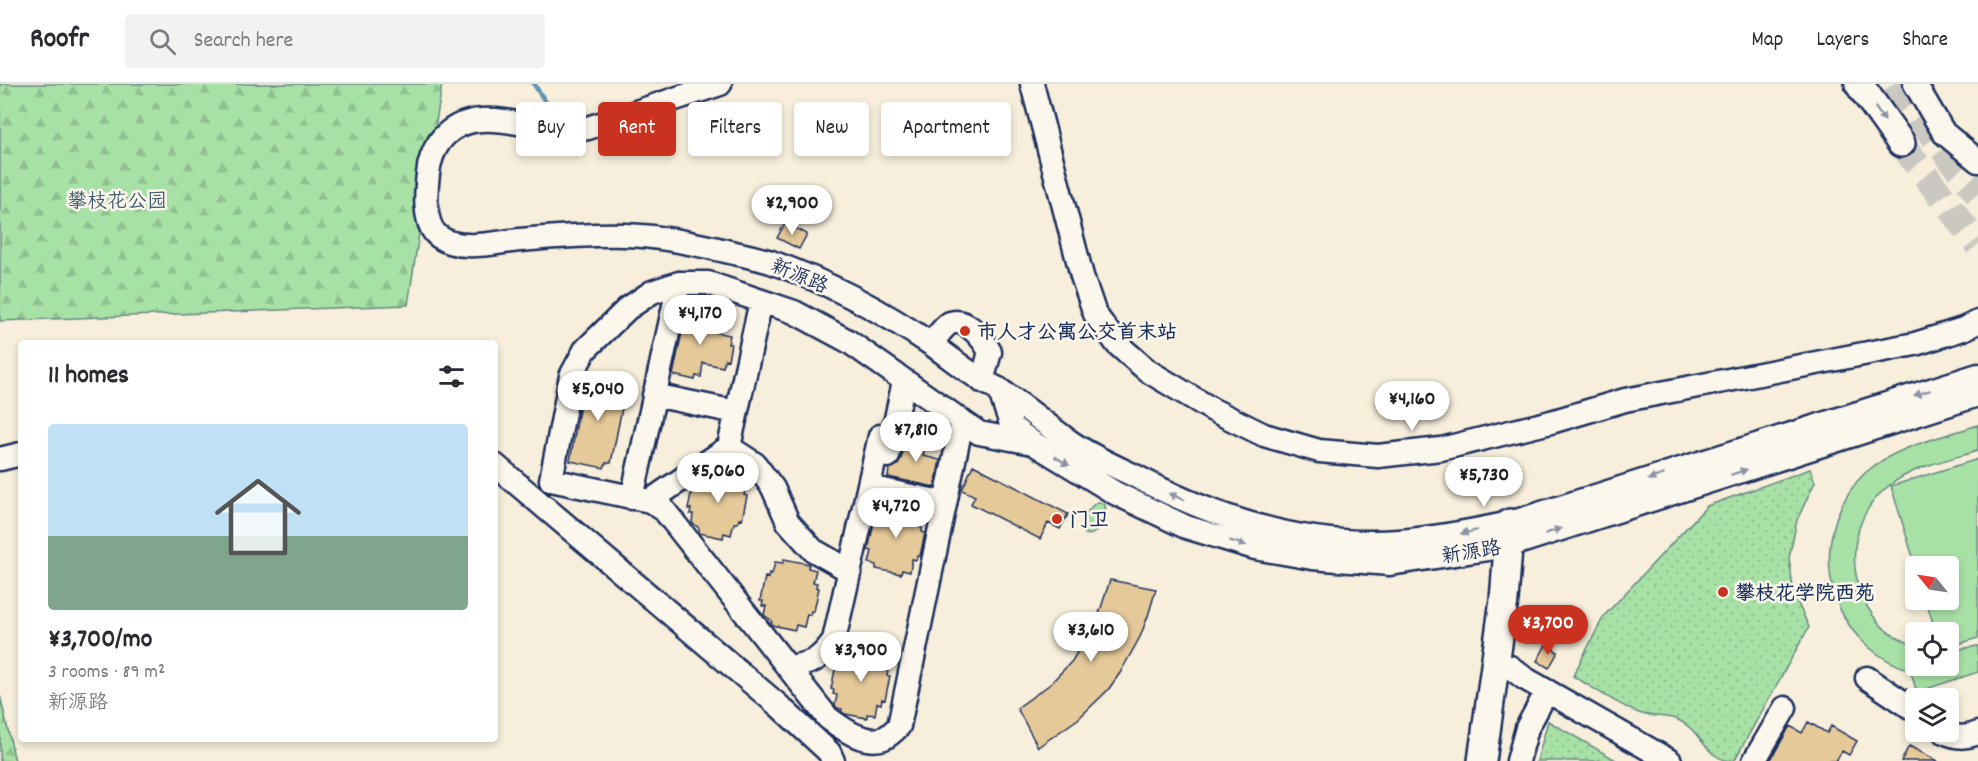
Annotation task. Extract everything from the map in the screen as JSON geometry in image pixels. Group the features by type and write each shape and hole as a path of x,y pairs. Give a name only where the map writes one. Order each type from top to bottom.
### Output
{"main road":[{"path":"1859,84 1901,143"},
{"path":"1482,761 1504,600 1509,534"}],"street":[{"name":"新源路","path":"720,84 574,131 561,131 502,120 485,120 456,128 445,135 431,157 428,169 427,210 431,227 437,235 468,245 582,235 628,235 673,240 768,261 820,282 881,314 931,344 1075,446 1176,498 1246,524 1299,536 1346,541 1397,541 1460,534 1509,534 1978,375"},
{"path":"1032,84 1082,276 1095,314 1117,344 1148,371 1213,410 1264,435 1319,451 1378,456 1442,449 1551,422 1625,400 1916,344 1978,322"},
{"path":"1915,84 1944,133 1978,161"},
{"path":"641,500 654,395 679,283"},
{"path":"962,422 899,726 885,738 866,739 846,731 828,718 664,510 641,500 551,480 571,376 585,350 627,309 652,292 679,283 708,283 794,312 848,341 979,433 1033,443"},
{"path":"761,353 766,302"},
{"path":"641,500 729,447 736,412 766,302"},
{"path":"931,344 951,323 964,324 977,334 990,352 990,385"},
{"path":"788,667 807,664 823,656 834,640 850,571 904,381"},
{"name":"新源路","path":"990,385 1012,427 1033,443 1116,493 1186,527 1255,548 1312,558 1390,564 1509,534 1978,395"},
{"path":"654,395 736,412"},
{"path":"875,488 880,436"},
{"path":"729,447 755,464 773,488 788,522 813,550 850,571"},
{"path":"0,459 18,454"},
{"path":"498,468 778,705 829,752 833,761"},
{"path":"875,488 945,503"},
{"path":"1510,667 1524,678 1670,761"},
{"path":"1867,678 1905,704"},
{"path":"1518,761 1527,728 1547,691"},
{"path":"1754,761 1785,708"},
{"path":"1959,737 1969,737 1978,733"}],"green space":[{"name":"攀枝花公园","path":"0,84 442,84 408,305 0,321"},
{"path":"1978,425 1978,451 1929,465 1895,481 1871,504 1861,522 1856,541 1857,580 1863,599 1873,616 1887,631 1905,641 1905,668 1887,660 1868,647 1852,630 1841,611 1833,589 1830,543 1841,507 1860,478 1890,456"},
{"path":"1978,459 1978,638 1959,644 1959,622 1933,622 1929,610 1959,610 1959,556 1913,556 1891,486"},
{"path":"1810,469 1815,482 1797,520 1789,558 1794,595 1809,627 1734,761 1716,756 1694,731 1680,721 1639,713 1573,676 1604,616 1707,506"},
{"path":"1099,502 1105,505 1102,522 1095,532 1087,534 1082,531 1084,518 1092,506"},
{"path":"1978,646 1978,672 1929,688 1916,688 1912,676 1959,676 1959,649"},
{"path":"0,695 15,761 0,761"},
{"path":"1548,721 1616,760 1617,761 1537,761"}],"building":[{"path":"785,223 807,234 799,249 777,238"},
{"path":"687,308 709,313 709,316 713,317 710,331 730,335 728,344 731,344 728,360 725,359 723,367 703,363 701,377 696,376 695,380 673,375"},
{"path":"588,375 622,382 621,388 626,388 611,463 606,463 604,468 570,461 584,381 587,380"},
{"path":"907,433 926,437 923,456 940,460 935,487 888,477 889,469 898,465 901,459"},
{"path":"973,465 1068,514 1060,529 1048,523 1040,539 971,504 975,496 962,490"},
{"path":"721,469 737,472 736,476 743,478 741,490 745,491 744,495 747,496 742,520 739,519 738,523 734,523 731,535 724,533 723,538 699,533 699,528 692,523 691,509 688,509 692,489"},
{"path":"889,505 914,510 914,513 921,515 919,527 925,533 920,556 917,556 916,560 912,559 910,572 902,570 901,574 876,569 876,565 869,563 872,551 868,550 875,518 878,519 881,506 888,508"},
{"path":"784,559 809,564 808,568 816,570 813,582 817,583 816,587 819,588 814,611 811,611 810,615 807,614 804,627 796,625 795,630 772,625 771,620 764,615 766,606 762,606 763,601 760,601 765,577 768,578 769,573 772,574 775,562 783,563"},
{"path":"1110,580 1156,589 1140,637 1108,690 1078,719 1038,747 1017,708 1049,685 1072,661 1098,617"},
{"path":"1546,645 1558,652 1549,668 1537,661"},
{"path":"854,647 880,653 879,657 887,658 884,671 888,671 887,676 890,676 885,700 882,699 881,704 877,703 875,715 867,714 867,718 845,714 841,711 842,709 837,708 835,705 837,695 833,694 834,690 831,689 836,665 839,666 840,662 844,663 846,650 853,652"},
{"path":"1808,722 1827,733 1831,726 1857,741 1849,755 1842,751 1836,761 1770,761 1790,726 1802,733"},
{"path":"1909,746 1938,761 1901,761"}],"waterway":[{"path":"534,84 545,102"}],"tunnel":[{"path":"1893,84 1978,194"},
{"path":"1901,143 1978,245"}],"place":[{"name":"市人才公寓公交首末站","path":"965,331"},
{"name":"门卫","path":"1057,519"},
{"name":"攀枝花学院西苑","path":"1723,592"}]}
